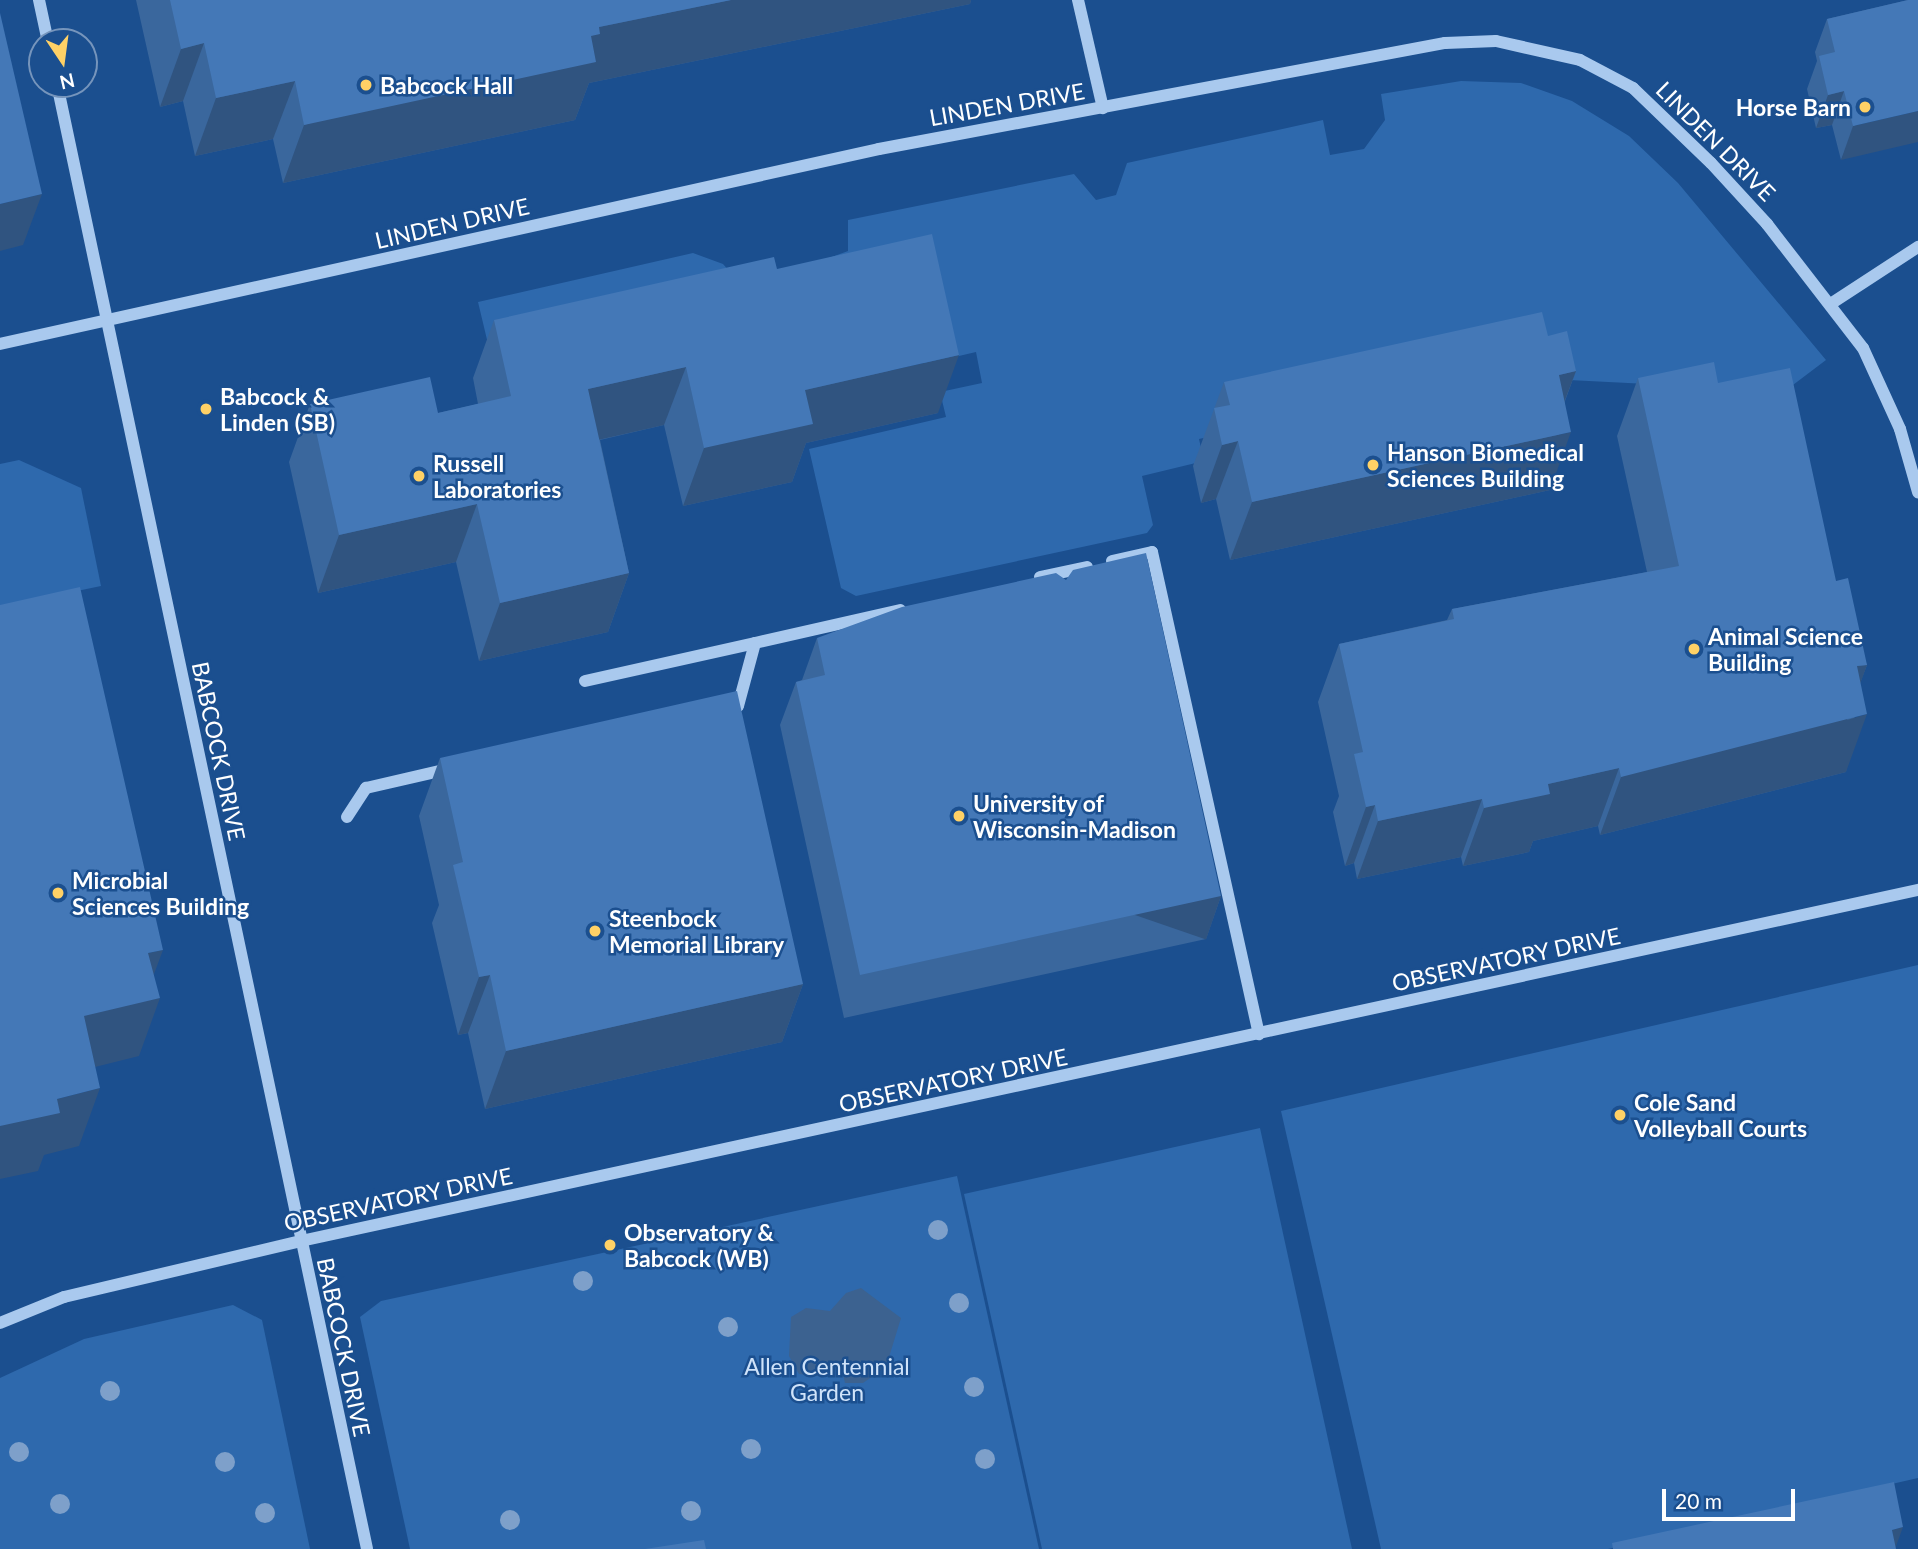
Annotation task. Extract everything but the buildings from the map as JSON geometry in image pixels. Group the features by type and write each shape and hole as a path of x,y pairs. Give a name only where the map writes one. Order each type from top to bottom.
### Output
{"street":[{"path":"38,0 45,28"},
{"path":"1078,0 1103,108"},
{"name":"LINDEN DRIVE","path":"0,344 879,149 1445,43 1528,45 1580,60 1633,88 1749,203 1832,303 1880,379 1918,492"},
{"name":"BABCOCK DRIVE","path":"60,98 366,1549"},
{"path":"1832,303 1918,247"},
{"path":"1037,582 1152,552 1259,1034"},
{"path":"584,681 913,607"},
{"path":"708,713 738,706 755,643"},
{"path":"347,817 366,788 459,766"},
{"name":"OBSERVATORY DRIVE","path":"0,1323 64,1297 301,1241 1918,890"}],"green space":[{"path":"1461,81 1521,83 1572,101 1629,136 1678,183 1826,360 1785,391 1569,380 1350,405 1199,439 1204,461 1142,476 1153,525 1147,533 856,596 841,588 809,449 946,417 940,392 982,383 976,352 929,363 494,369 478,302 693,253 723,264 745,289 848,251 848,220 1074,174 1096,200 1116,195 1127,163 1323,120 1330,155 1364,149 1385,120 1381,94"},
{"path":"19,460 81,488 101,586 0,607 0,464"},
{"path":"1918,965 1918,1478 1608,1549 1381,1549 1281,1111"},
{"path":"1260,1128 1352,1549 1042,1549 964,1194"},
{"name":"Allen Centennial Garden","path":"957,1176 1039,1549 410,1549 360,1317 381,1301"},
{"path":"233,1305 262,1320 310,1549 0,1549 0,1378 84,1339"}],"shaded area":[{"path":"861,1288 901,1318 886,1367 863,1383 845,1383 841,1365 829,1365 817,1376 799,1374 789,1356 791,1317 806,1308 830,1311 846,1293"}],"place":[{"name":"Babcock Hall","path":"366,85"},
{"name":"Horse Barn","path":"1865,107"},
{"name":"Babcock & Linden (SB)","path":"206,409"},
{"name":"Hanson Biomedical Sciences Building","path":"1373,465"},
{"name":"Russell Laboratories","path":"419,476"},
{"name":"Animal Science Building","path":"1694,649"},
{"name":"University of Wisconsin-Madison","path":"959,816"},
{"name":"Microbial Sciences Building","path":"58,893"},
{"name":"Steenbock Memorial Library","path":"595,931"},
{"name":"Cole Sand Volleyball Courts","path":"1620,1115"},
{"name":"Observatory & Babcock (WB)","path":"610,1245"}]}
